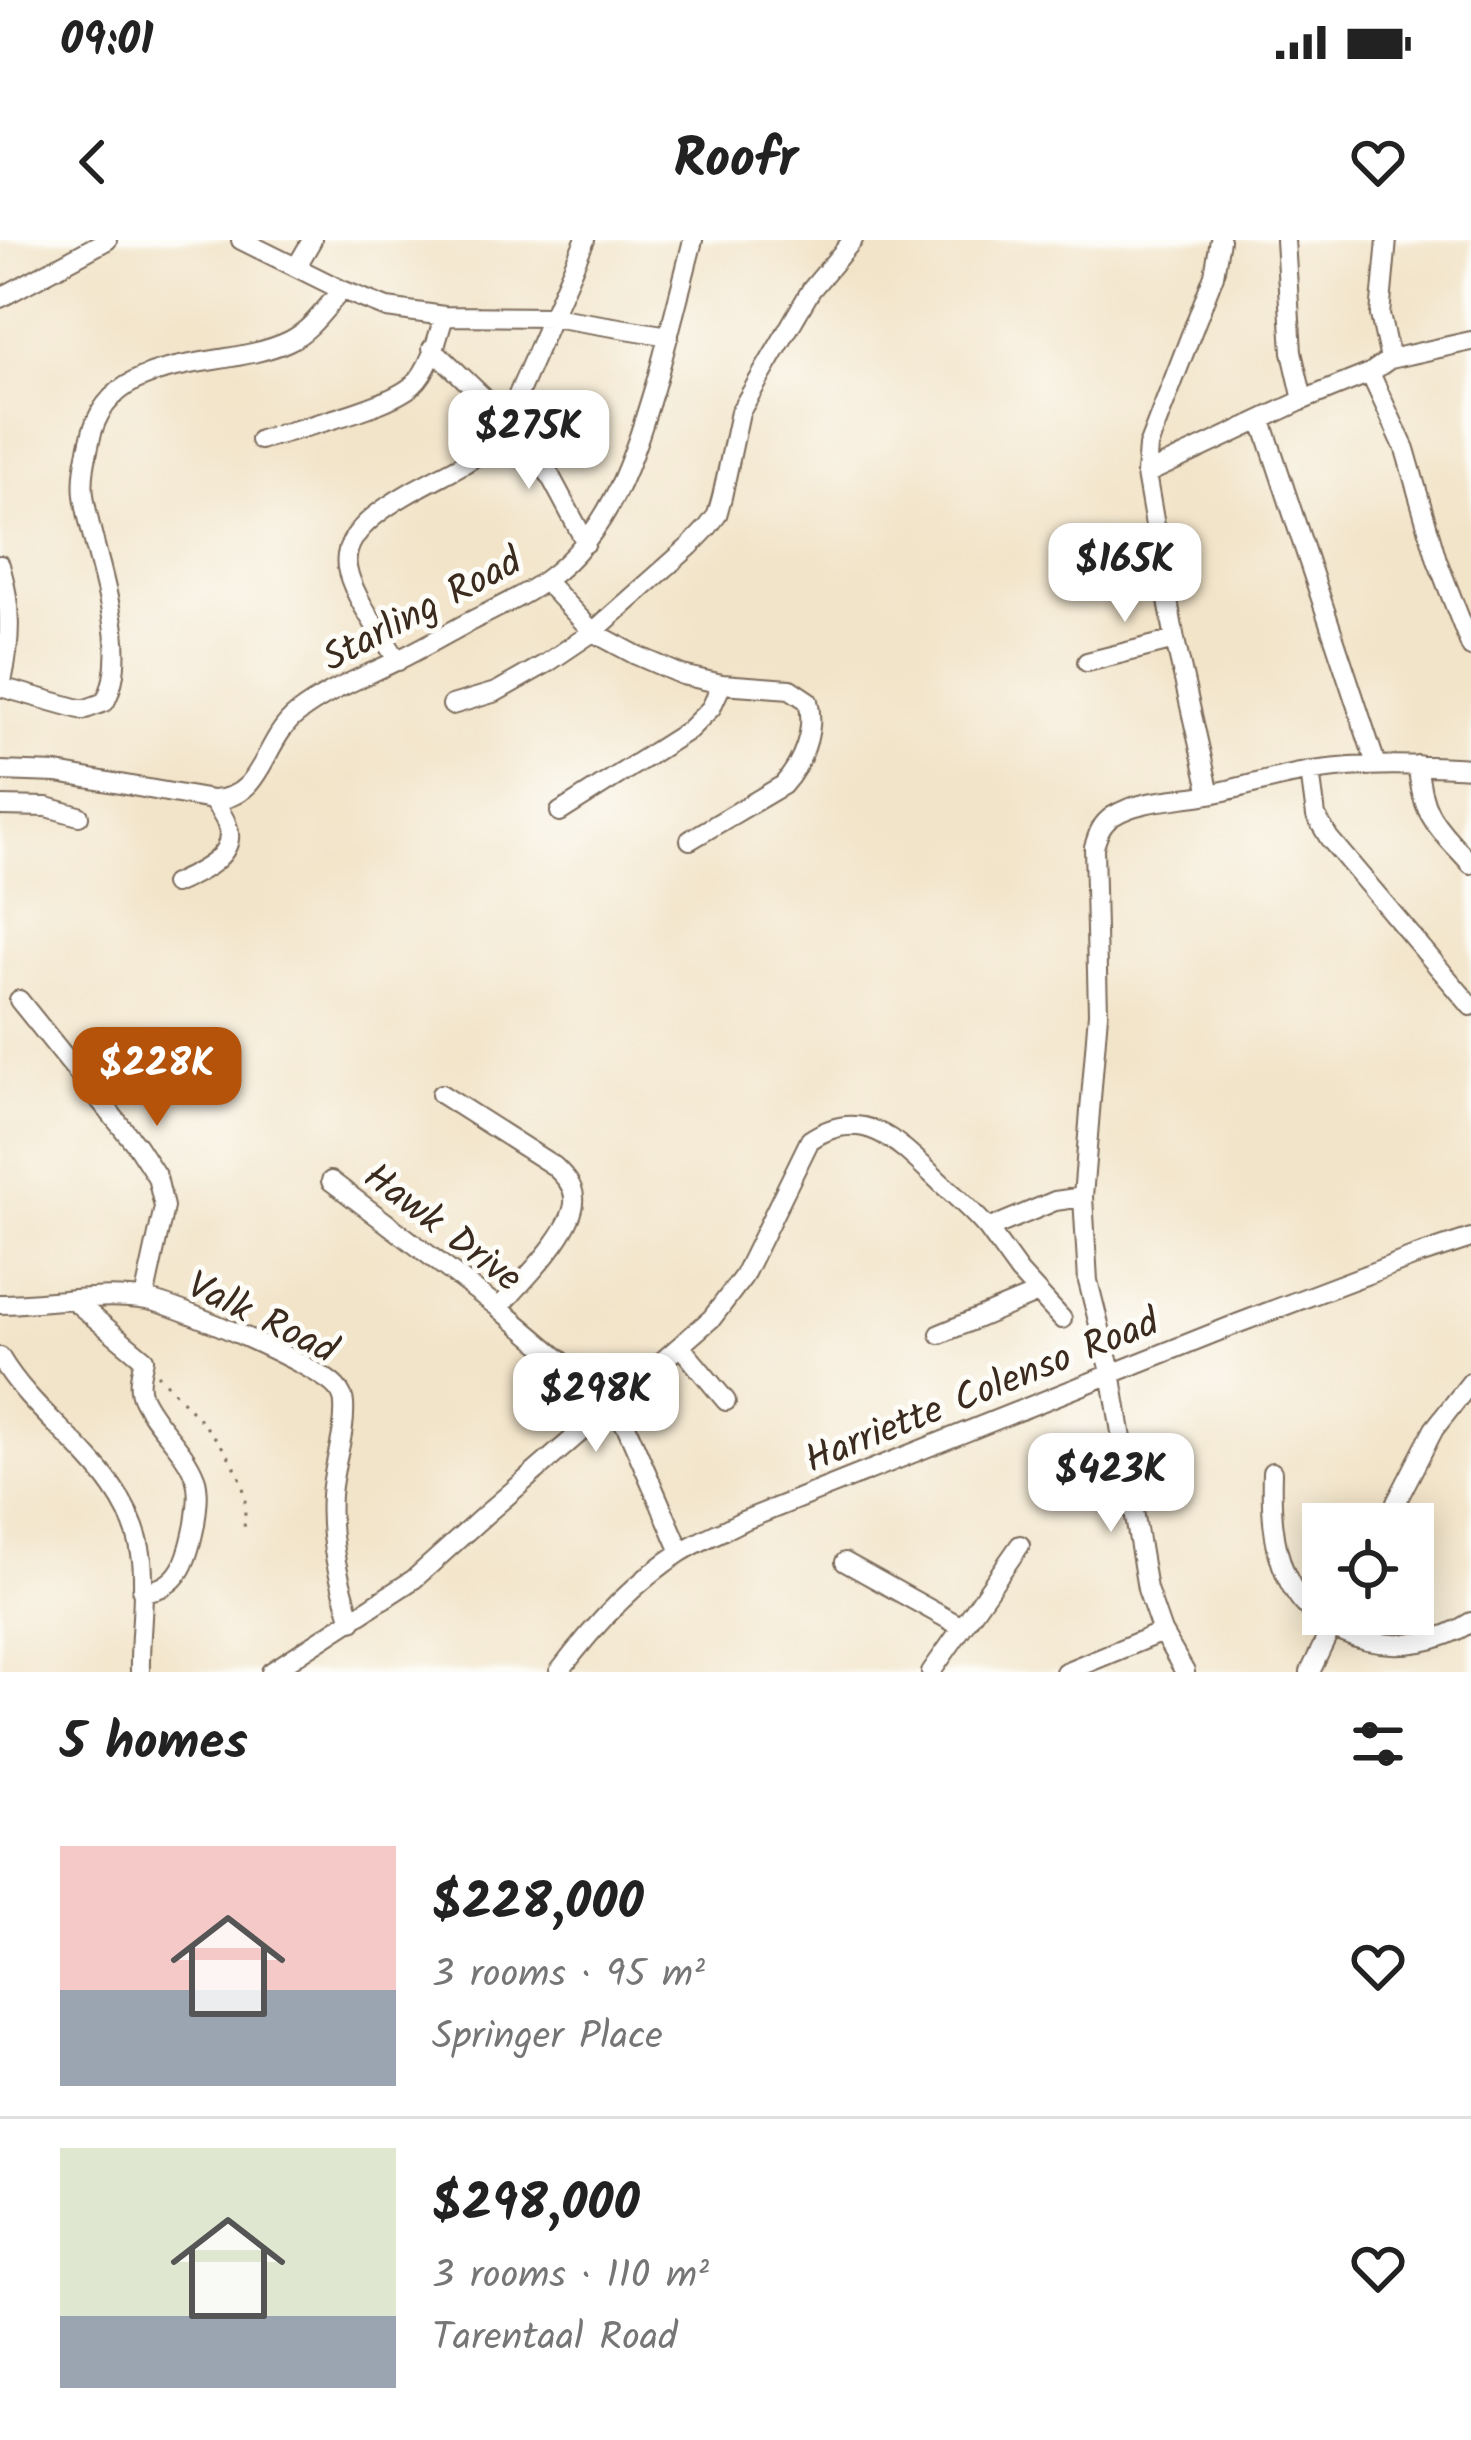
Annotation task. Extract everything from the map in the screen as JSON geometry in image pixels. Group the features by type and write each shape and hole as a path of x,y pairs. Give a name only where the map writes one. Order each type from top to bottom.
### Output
{"street":[{"path":"0,298 107,240"},
{"path":"241,240 387,308 444,316 552,317 669,336"},
{"path":"297,266 312,240"},
{"path":"398,661 356,592 346,567 347,549 355,533 376,515 491,444 507,420 585,240"},
{"name":"Starling Road","path":"212,800 242,793 277,736 298,713 545,581 586,543 634,457 693,240"},
{"path":"452,705 496,692 548,663 593,632 690,547 717,514 740,412 811,290 853,240"},
{"path":"1210,794 1175,640 1146,474 1148,446 1208,292 1220,240"},
{"path":"1285,240 1292,352 1303,400"},
{"path":"1387,240 1381,315 1390,359"},
{"path":"0,566 11,626 4,688 83,710 105,703 114,673 114,634 84,490 98,411 109,397 145,375 239,357 291,340 306,332 342,290"},
{"path":"260,440 405,391 416,383 444,316"},
{"path":"1146,474 1370,373 1390,359 1471,341"},
{"path":"433,348 507,420 547,470 586,543"},
{"path":"1370,373 1406,448 1437,560 1471,646"},
{"path":"1262,421 1376,764"},
{"path":"545,581 593,632 636,655 682,675 722,684 790,689 808,701 812,724 798,764 783,785 691,840"},
{"path":"1087,662 1175,640"},
{"path":"560,812 689,730 711,709 722,684"},
{"path":"1185,1672 1162,1632 1147,1589 1112,1372 1088,1281 1084,1198 1098,1013 1094,847 1106,822 1140,805 1310,771 1376,764 1471,768"},
{"path":"1418,766 1429,816 1471,865"},
{"path":"0,771 57,773 212,800 226,822 229,835 224,849 208,868 174,884"},
{"path":"1310,771 1316,816 1329,838 1471,1006"},
{"path":"0,806 47,807 79,816"},
{"path":"19,1000 157,1177 164,1207 144,1299"},
{"path":"441,1094 554,1166 567,1178 574,1195 574,1212 564,1232 499,1308"},
{"path":"271,1672 297,1664 414,1580 712,1318 743,1277 810,1141 826,1130 860,1125 901,1145 988,1229 1062,1319"},
{"name":"Hawk Drive","path":"331,1181 499,1308 613,1405 681,1552"},
{"path":"988,1229 1054,1201 1084,1198"},
{"name":"Harriette Colenso Road","path":"559,1672 614,1608 681,1552 740,1522 1112,1372 1471,1238"},
{"path":"940,1334 1038,1293"},
{"path":"72,1299 143,1359 141,1393 187,1459 197,1483 189,1556 177,1576 158,1591 142,1591"},
{"name":"Valk Road","path":"0,1304 144,1299 200,1317 302,1364 338,1388 344,1404 331,1532 352,1621"},
{"path":"680,1346 726,1401"},
{"path":"0,1357 24,1391 112,1484 135,1530 142,1557 140,1672"},
{"path":"1396,1503 1434,1430 1471,1382"},
{"path":"1272,1472 1277,1543 1286,1575 1302,1602"},
{"path":"931,1672 1021,1545"},
{"path":"845,1562 962,1627"},
{"path":"1350,1635 1384,1645 1418,1644 1471,1622"},
{"path":"1065,1672 1113,1663 1162,1632"},
{"path":"1310,1672 1328,1635"}],"path":[{"path":"143,1359 233,1464 243,1486 244,1535"}]}
